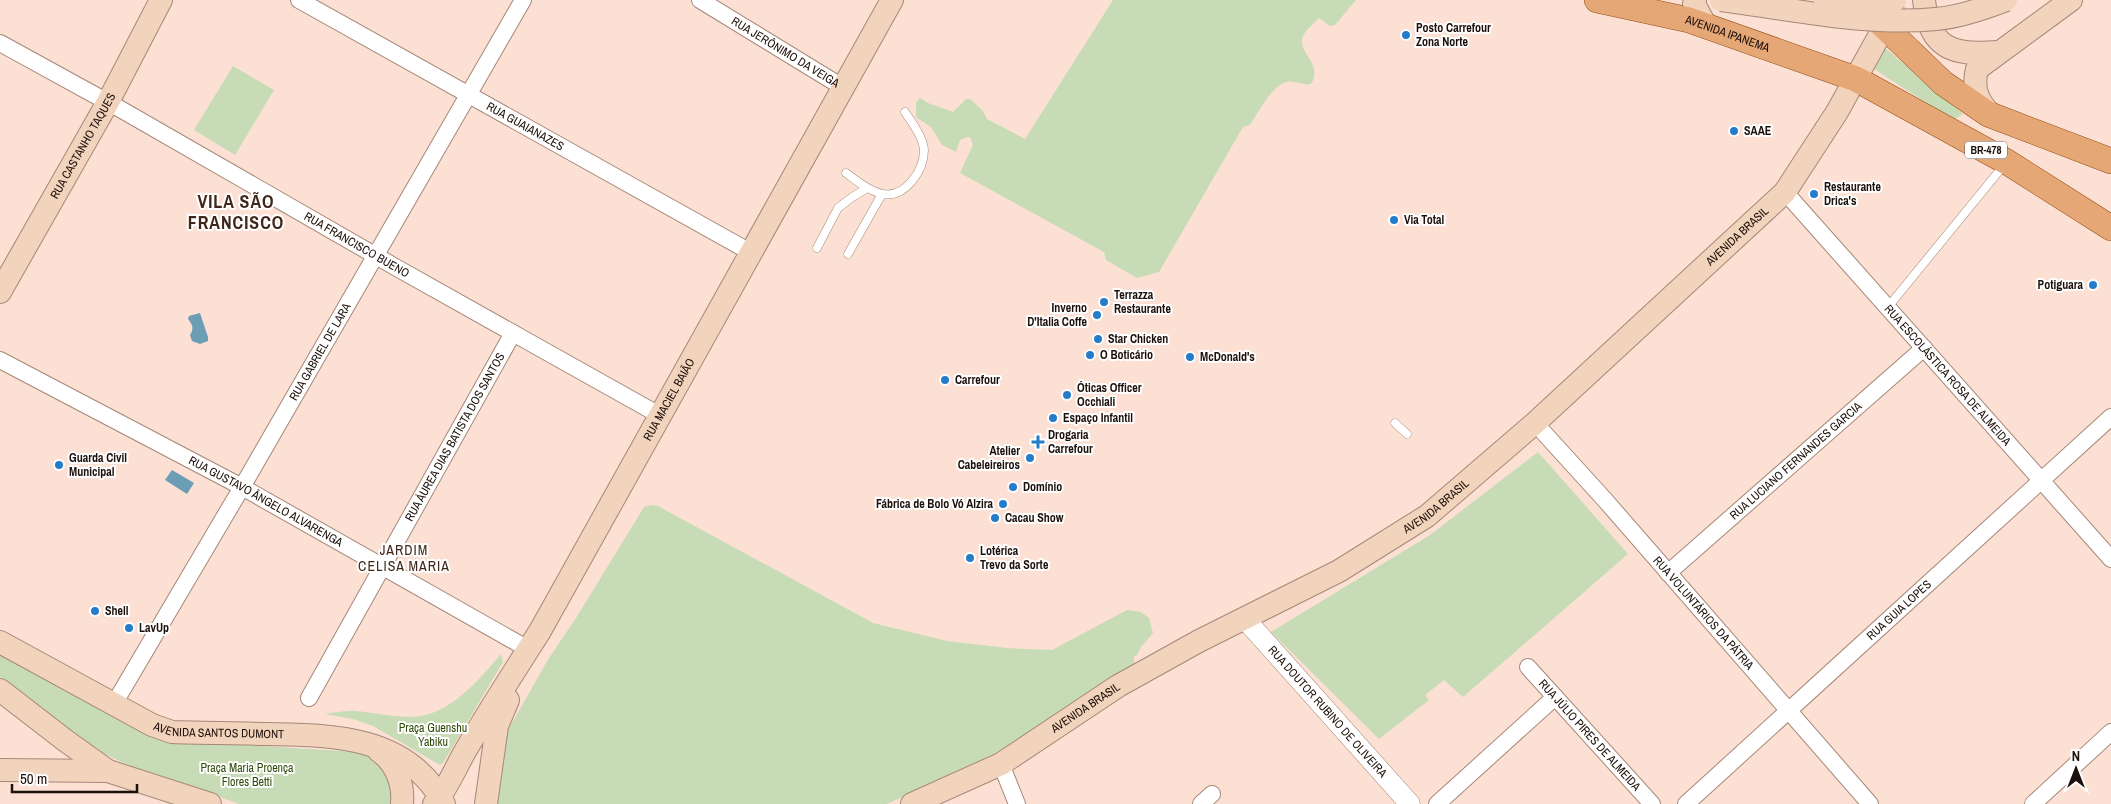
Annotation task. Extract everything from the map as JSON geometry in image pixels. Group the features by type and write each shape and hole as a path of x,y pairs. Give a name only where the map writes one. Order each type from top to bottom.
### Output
{"main road":[{"name":"RUA CASTANHO TAQUES","path":"0,292 108,102 162,0"},
{"name":"RUA MACIEL BAIÃO","path":"440,802 466,749 528,649 661,416 892,0"},
{"path":"1695,0 1694,4 1706,26"},
{"path":"1721,0 1821,15 1903,20 1936,19 1968,14 2006,0"},
{"path":"1824,0 1876,2 1895,0"},
{"name":"BR-478","path":"1856,0 1943,83 1995,118 2111,161"},
{"name":"AVENIDA BRASIL","path":"912,804 1001,764 1118,686 1199,641 1339,571 1426,516 1535,424 1785,192 1837,112 1899,0"},
{"path":"1924,0 1930,27 1936,38 1945,46 1970,52 1998,52"},
{"path":"1995,118 1982,105 1977,96 1975,78 1977,69 2071,0"},
{"name":"AVENIDA IPANEMA","path":"1610,1 1689,20 1819,64 1856,79"},
{"path":"1819,64 1834,88 1837,112"},
{"name":"BR-478","path":"1856,79 2007,162 2111,228"},
{"name":"AVENIDA SANTOS DUMONT","path":"0,642 152,726 172,732 323,734 370,744 404,759 428,780 440,802"},
{"path":"486,804 498,726 528,649"},
{"path":"0,690 66,741 108,770 172,798 210,804"},
{"path":"370,744 382,753 399,776 402,804"},
{"path":"0,770 108,770"}],"street":[{"name":"RUA GUAIANAZES","path":"299,0 752,253"},
{"name":"RUA GABRIEL DE LARA","path":"114,704 242,487 522,0"},
{"name":"RUA JERÔNIMO DA VEIGA","path":"700,0 844,88"},
{"name":"RUA FRANCISCO BUENO","path":"0,43 108,102 661,416"},
{"name":"RUA ESCOLÁSTICA ROSA DE ALMEIDA","path":"1785,192 2111,559"},
{"name":"RUA ÁUREA DIAS BATISTA DOS SANTOS","path":"309,698 513,333"},
{"name":"RUA LUCIANO FERNANDES GARCIA","path":"1668,573 1924,348"},
{"name":"RUA GUSTAVO ÂNGELO ALVARENGA","path":"0,360 242,487 528,649"},
{"name":"RUA GUIA LOPES","path":"1686,804 2111,417"},
{"name":"RUA VOLUNTÁRIOS DA PÁTRIA","path":"1535,424 1870,804"},
{"name":"RUA DOUTOR RUBINO DE OLIVEIRA","path":"1245,619 1402,801"},
{"name":"RUA JÚLIO PIRES DE ALMEIDA","path":"1528,666 1652,804"},
{"path":"1437,804 1555,697"},
{"path":"2033,804 2111,732"},
{"path":"1001,764 1017,804"}],"lane":[{"path":"846,173 867,188 882,194 891,195 905,188 914,178 921,164 924,151 922,140 905,112"},
{"path":"1888,308 2007,162"},
{"path":"817,248 838,208 867,188"},
{"path":"848,254 882,194"},
{"path":"1395,424 1407,434"}],"green space":[{"path":"1113,0 1356,0 1335,25 1330,26 1319,18 1306,31 1302,42 1314,70 1311,84 1287,82 1276,88 1250,125 1243,127 1159,272 1137,278 1106,260 1104,252 960,173 973,145 970,137 960,140 956,152 942,145 931,127 916,117 916,103 920,98 953,112 966,99 970,99 983,111 987,119 1025,139"},
{"path":"1885,48 1963,114 1953,120 1874,69"},
{"path":"233,66 274,90 235,155 194,130"},
{"path":"1538,452 1628,554 1463,697 1444,680 1425,695 1429,700 1379,739 1271,632 1430,535"},
{"path":"658,506 873,623 947,641 1007,648 1052,650 1127,610 1141,612 1149,618 1153,633 1137,655 1134,656 1134,666 1000,751 887,804 493,804 508,730 549,658 576,618 644,507"},
{"name":"Praça Maria Proença Flores Betti","path":"0,653 167,740 357,752 367,756 381,766 388,778 396,804 239,804 182,783 146,774 86,745 0,677"},
{"name":"Praça Guenshu Yabiku","path":"501,654 503,662 443,763 440,765 373,726 353,719 325,714 352,711 406,717 427,715 451,703 463,694"}],"water":[{"path":"200,313 208,341 200,344 192,341 190,335 192,327 188,319 189,316"},
{"path":"172,470 194,483 187,494 165,480"}],"place":[{"name":"Posto Carrefour Zona Norte","path":"1406,35"},
{"name":"SAAE","path":"1734,131"},
{"name":"Restaurante Drica's","path":"1814,194"},
{"name":"Via Total","path":"1394,220"},
{"name":"Potiguara","path":"2093,285"},
{"name":"Terrazza Restaurante","path":"1104,302"},
{"name":"Inverno D'Italia Coffe","path":"1097,315"},
{"name":"Star Chicken","path":"1098,339"},
{"name":"O Boticário","path":"1090,355"},
{"name":"McDonald's","path":"1190,357"},
{"name":"Carrefour","path":"945,380"},
{"name":"Óticas Officer Occhiali","path":"1067,395"},
{"name":"Espaço Infantil","path":"1053,418"},
{"name":"Drogaria Carrefour","path":"1038,442"},
{"name":"Atelier Cabeleireiros","path":"1030,458"},
{"name":"Guarda Civil Municipal","path":"59,465"},
{"name":"Domínio","path":"1013,487"},
{"name":"Fábrica de Bolo Vó Alzira","path":"1003,504"},
{"name":"Cacau Show","path":"995,518"},
{"name":"Lotérica Trevo da Sorte","path":"970,558"},
{"name":"Shell","path":"95,611"},
{"name":"LavUp","path":"129,628"}],"district":[{"name":"VILA SÃO FRANCISCO","path":"236,212"},
{"name":"JARDIM CELISA MARIA","path":"404,558"}]}
